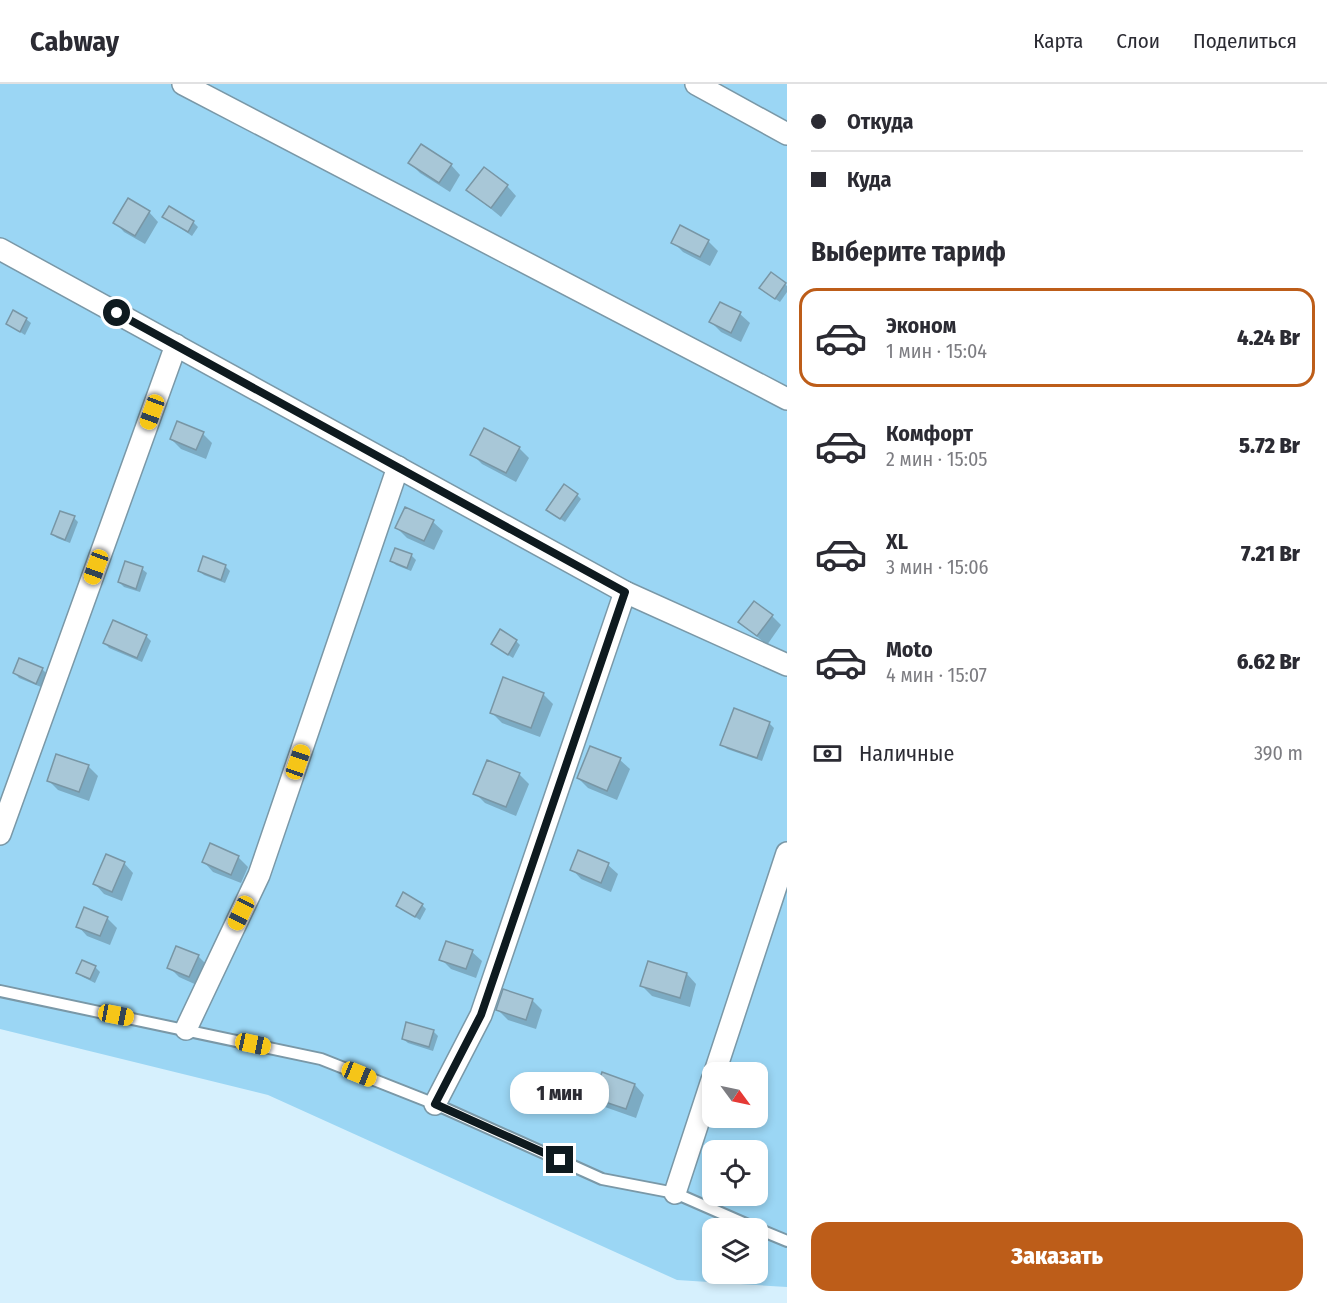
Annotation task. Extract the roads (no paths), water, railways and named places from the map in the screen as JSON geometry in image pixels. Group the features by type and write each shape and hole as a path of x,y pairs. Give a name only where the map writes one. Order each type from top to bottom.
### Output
{"street":[{"path":"183,84 787,399"},
{"path":"696,84 787,134"},
{"path":"0,249 625,592 787,665"},
{"path":"0,834 176,345"},
{"path":"186,1029 260,875 398,467"},
{"path":"435,1104 481,1015 625,592"},
{"path":"718,1062 787,853"},
{"path":"675,1193 702,1111"}],"lane":[{"path":"0,991 321,1059 435,1104 602,1179 675,1193 731,1218"},
{"path":"768,1234 787,1241"}]}
